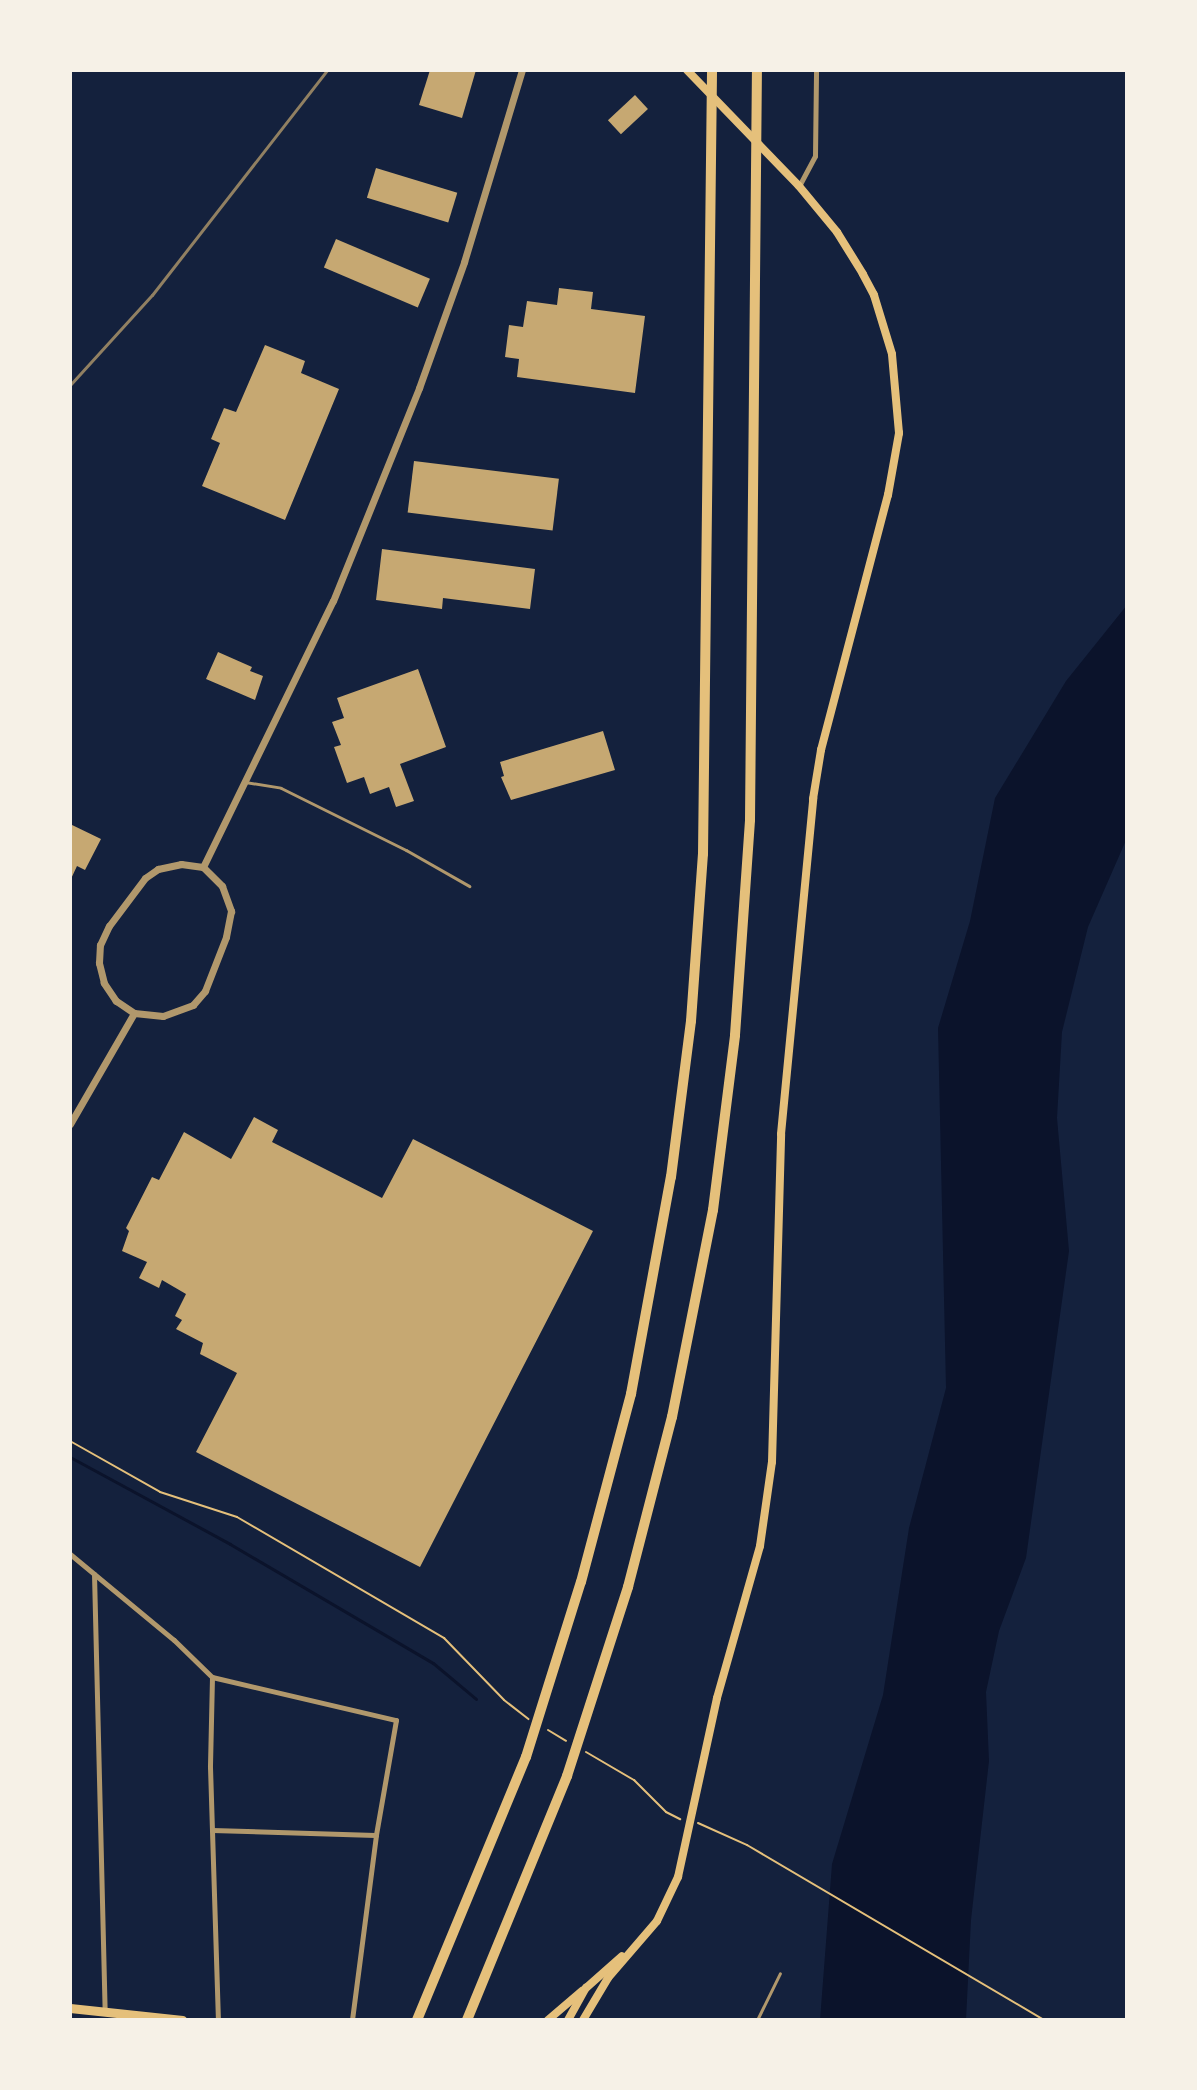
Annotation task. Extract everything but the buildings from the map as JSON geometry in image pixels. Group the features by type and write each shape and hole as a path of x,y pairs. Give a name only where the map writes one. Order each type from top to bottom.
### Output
{"highway":[{"path":"418,2017 526,1757 551,1681 597,1527 631,1394 664,1224 687,1059 704,839 712,70"},
{"path":"467,2020 567,1776 641,1543 678,1390 713,1210 734,1047 750,820 757,70"},
{"path":"70,2008 182,2020"},
{"path":"105,2014 122,2020"}],"main road":[{"path":"583,2020 608,1978 657,1921 678,1877 720,1689 760,1546 772,1462 781,1121 815,786 898,448 896,378 874,295 837,232 799,186 687,70"},
{"path":"548,2020 633,1948"},
{"path":"568,2020 586,1988"}],"street":[{"path":"203,867 332,602 419,388 464,262 522,70"},
{"path":"799,186 815,156 816,70"},
{"path":"174,864 203,867 222,886 231,914 226,937 205,991 193,1005 176,1013 151,1017 134,1013 116,1001 104,983 99,963 102,940 149,875 174,864"},
{"path":"70,1124 134,1013"},
{"path":"70,1554 174,1640 212,1677 396,1720 376,1835 352,2020"},
{"path":"94,1573 105,2014"},
{"path":"212,1677 212,1830 218,2020"},
{"path":"212,1830 376,1835"}],"lane":[{"path":"245,782 281,788 406,850 469,886"},
{"path":"757,2020 780,1973"}],"path":[{"path":"70,1441 160,1492 237,1517 444,1638 523,1716"},
{"path":"634,1780 666,1812 681,1819"},
{"path":"710,1826 1044,2020"}],"water":[{"path":"1127,605 1127,838 1088,927 1062,1032 1057,1118 1069,1251 1026,1558 999,1631 986,1692 989,1761 971,1920 966,2020 820,2020 832,1864 883,1695 909,1528 946,1388 938,1028 970,921 995,798 1066,681"}],"waterway":[{"path":"70,1457 230,1544 433,1663 476,1699"}],"railway":[{"path":"70,385 152,295 327,70"}]}
